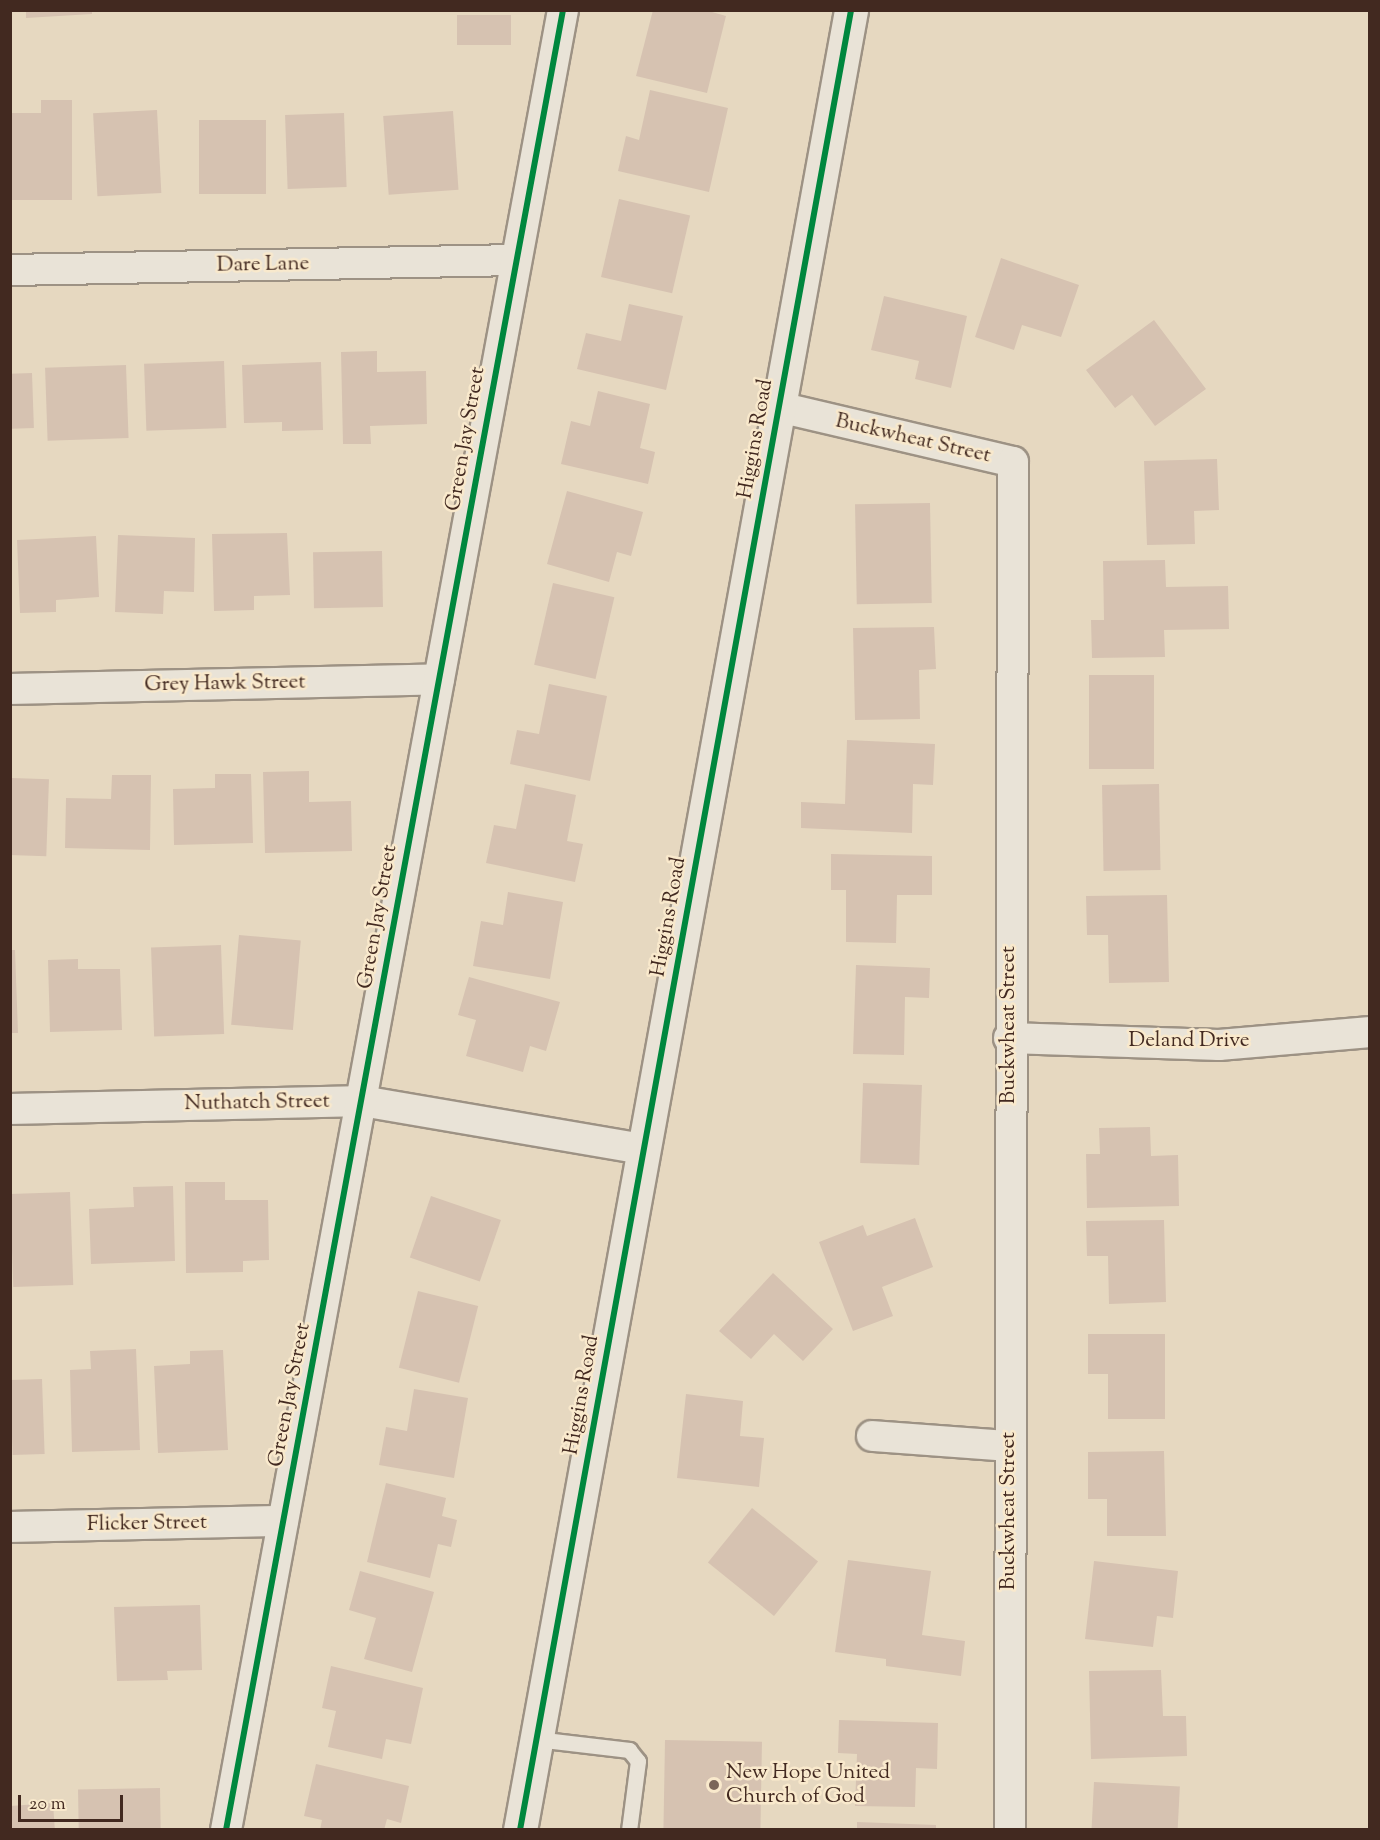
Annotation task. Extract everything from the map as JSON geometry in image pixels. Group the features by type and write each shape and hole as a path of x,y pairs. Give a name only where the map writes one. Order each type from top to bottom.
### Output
{"street":[{"name":"Green Jay Street","path":"226,1830 563,10"},
{"name":"Higgins Road","path":"520,1830 851,10"},
{"name":"Dare Lane","path":"10,270 516,260"},
{"name":"Buckwheat Street","path":"779,407 1013,462 1009,1038 1010,1830"},
{"name":"Grey Hawk Street","path":"10,689 439,679"},
{"name":"Deland Drive","path":"1009,1038 1219,1044 1370,1032"},
{"name":"Nuthatch Street","path":"10,1109 362,1101 644,1149"},
{"path":"872,1436 1009,1446"},
{"name":"Flicker Street","path":"10,1527 283,1521"}],"lane":[{"path":"536,1739 629,1749 638,1761 629,1830"}],"building":[{"path":"26,10 92,10 92,14 26,18"},
{"path":"653,10 705,10 726,16 707,93 636,76"},
{"path":"457,15 511,15 511,45 457,45"},
{"path":"650,90 728,108 709,192 618,171 626,136 639,140"},
{"path":"41,100 72,100 72,200 10,200 10,113 41,113"},
{"path":"157,110 161,193 97,196 93,113"},
{"path":"453,111 459,190 389,195 383,116"},
{"path":"344,113 347,187 288,189 285,115"},
{"path":"199,120 266,120 266,194 199,194"},
{"path":"619,199 690,215 672,293 601,277"},
{"path":"1001,258 1079,285 1061,337 1022,325 1014,350 975,337"},
{"path":"884,296 967,316 951,388 915,379 919,361 871,350"},
{"path":"629,304 683,316 666,390 577,369 586,333 621,341"},
{"path":"1154,320 1206,389 1155,426 1132,395 1115,408 1086,370"},
{"path":"377,351 377,372 426,371 427,424 370,426 371,444 343,444 341,352"},
{"path":"224,361 226,428 146,431 144,364"},
{"path":"321,362 323,430 282,431 282,422 244,423 242,365"},
{"path":"126,365 129,438 48,441 45,368"},
{"path":"32,373 34,428 12,429 10,374"},
{"path":"598,391 650,404 640,448 655,452 648,484 561,464 571,421 590,426"},
{"path":"1217,459 1219,510 1194,511 1195,544 1147,545 1144,461"},
{"path":"567,491 643,512 631,556 617,552 609,582 547,564"},
{"path":"930,503 932,603 857,604 855,504"},
{"path":"287,533 290,595 254,596 254,610 214,611 212,534"},
{"path":"118,535 195,538 194,592 164,591 163,614 115,612"},
{"path":"96,536 99,597 56,600 56,612 20,613 17,540"},
{"path":"382,551 383,607 314,608 313,552"},
{"path":"1165,560 1166,587 1228,586 1229,629 1164,630 1165,657 1092,658 1091,620 1104,620 1103,561"},
{"path":"553,583 614,597 595,679 534,665"},
{"path":"934,627 936,669 919,670 920,719 855,720 853,628"},
{"path":"1089,675 1154,675 1154,769 1089,769"},
{"path":"549,684 607,696 590,781 510,764 517,730 539,734"},
{"path":"847,740 935,744 933,785 913,784 912,833 801,828 801,802 845,804"},
{"path":"309,771 309,802 351,801 352,851 265,853 263,772"},
{"path":"215,774 251,774 253,843 174,845 173,789 215,788"},
{"path":"112,775 151,775 150,850 65,848 66,798 111,799"},
{"path":"12,778 49,779 46,856 10,855"},
{"path":"525,784 576,795 567,841 583,844 575,882 486,863 494,825 516,829"},
{"path":"1159,784 1161,870 1104,871 1102,785"},
{"path":"831,854 932,856 932,895 897,895 896,943 846,942 846,890 831,890"},
{"path":"508,892 563,902 550,979 473,966 481,921 503,925"},
{"path":"1167,895 1169,982 1109,983 1108,935 1087,935 1086,896"},
{"path":"239,935 301,940 293,1030 231,1025"},
{"path":"221,945 224,1034 154,1036 151,947"},
{"path":"10,950 15,950 18,1033 10,1033"},
{"path":"78,959 78,969 120,969 122,1030 50,1032 48,960"},
{"path":"856,965 930,968 929,998 905,997 904,1055 853,1054"},
{"path":"469,977 560,1002 546,1051 530,1046 523,1072 466,1056 476,1020 458,1015"},
{"path":"863,1083 922,1085 919,1165 860,1163"},
{"path":"1150,1127 1151,1156 1178,1155 1179,1206 1087,1208 1086,1154 1100,1154 1099,1128"},
{"path":"185,1182 225,1182 225,1200 268,1200 269,1260 243,1261 243,1272 186,1273"},
{"path":"173,1186 175,1261 91,1264 89,1209 134,1207 133,1187"},
{"path":"70,1192 73,1285 13,1287 10,1194"},
{"path":"431,1196 501,1220 480,1282 410,1257"},
{"path":"915,1218 933,1267 882,1287 893,1316 853,1331 819,1242 863,1225 867,1236"},
{"path":"1164,1220 1166,1302 1109,1304 1108,1256 1087,1256 1086,1221"},
{"path":"773,1273 833,1329 803,1361 774,1334 751,1359 719,1331"},
{"path":"418,1291 478,1306 459,1383 399,1368"},
{"path":"1088,1334 1165,1334 1165,1419 1108,1419 1108,1374 1088,1374"},
{"path":"136,1349 140,1450 72,1452 70,1370 91,1369 90,1351"},
{"path":"223,1350 228,1450 158,1453 154,1366 190,1364 190,1351"},
{"path":"42,1379 45,1454 13,1455 10,1380"},
{"path":"414,1389 468,1398 454,1478 379,1465 386,1427 407,1431"},
{"path":"686,1394 743,1401 740,1436 764,1438 759,1487 677,1478"},
{"path":"1164,1451 1166,1536 1107,1536 1107,1499 1088,1499 1088,1452"},
{"path":"386,1483 446,1498 442,1516 457,1520 451,1547 438,1544 430,1578 367,1562"},
{"path":"752,1508 818,1561 774,1616 708,1562"},
{"path":"848,1560 931,1571 922,1635 965,1641 961,1676 886,1666 886,1659 835,1652"},
{"path":"1094,1561 1178,1571 1173,1618 1157,1616 1153,1647 1085,1639"},
{"path":"360,1571 434,1592 412,1672 364,1659 376,1618 349,1610"},
{"path":"200,1605 202,1670 167,1671 168,1680 117,1681 114,1607"},
{"path":"331,1666 423,1688 411,1744 386,1739 382,1759 328,1747 336,1711 322,1708"},
{"path":"1161,1670 1163,1716 1186,1716 1187,1756 1091,1759 1089,1671"},
{"path":"839,1720 938,1723 937,1769 916,1768 915,1807 855,1806 857,1754 838,1753"},
{"name":"New Hope United Church of God","path":"665,1740 762,1742 760,1830 663,1830"},
{"path":"316,1764 409,1786 401,1823 387,1819 384,1830 320,1830 322,1820 304,1816"},
{"path":"1094,1782 1180,1787 1178,1830 1091,1830"},
{"path":"160,1788 161,1830 79,1830 78,1789"},
{"path":"53,1803 55,1830 12,1830 10,1806"},
{"path":"857,1822 936,1825 936,1830 857,1830"}],"cycle path":[{"path":"226,1830 563,10"},
{"path":"520,1830 851,10"}],"place":[{"name":"New Hope United Church of God","path":"714,1785"}]}
